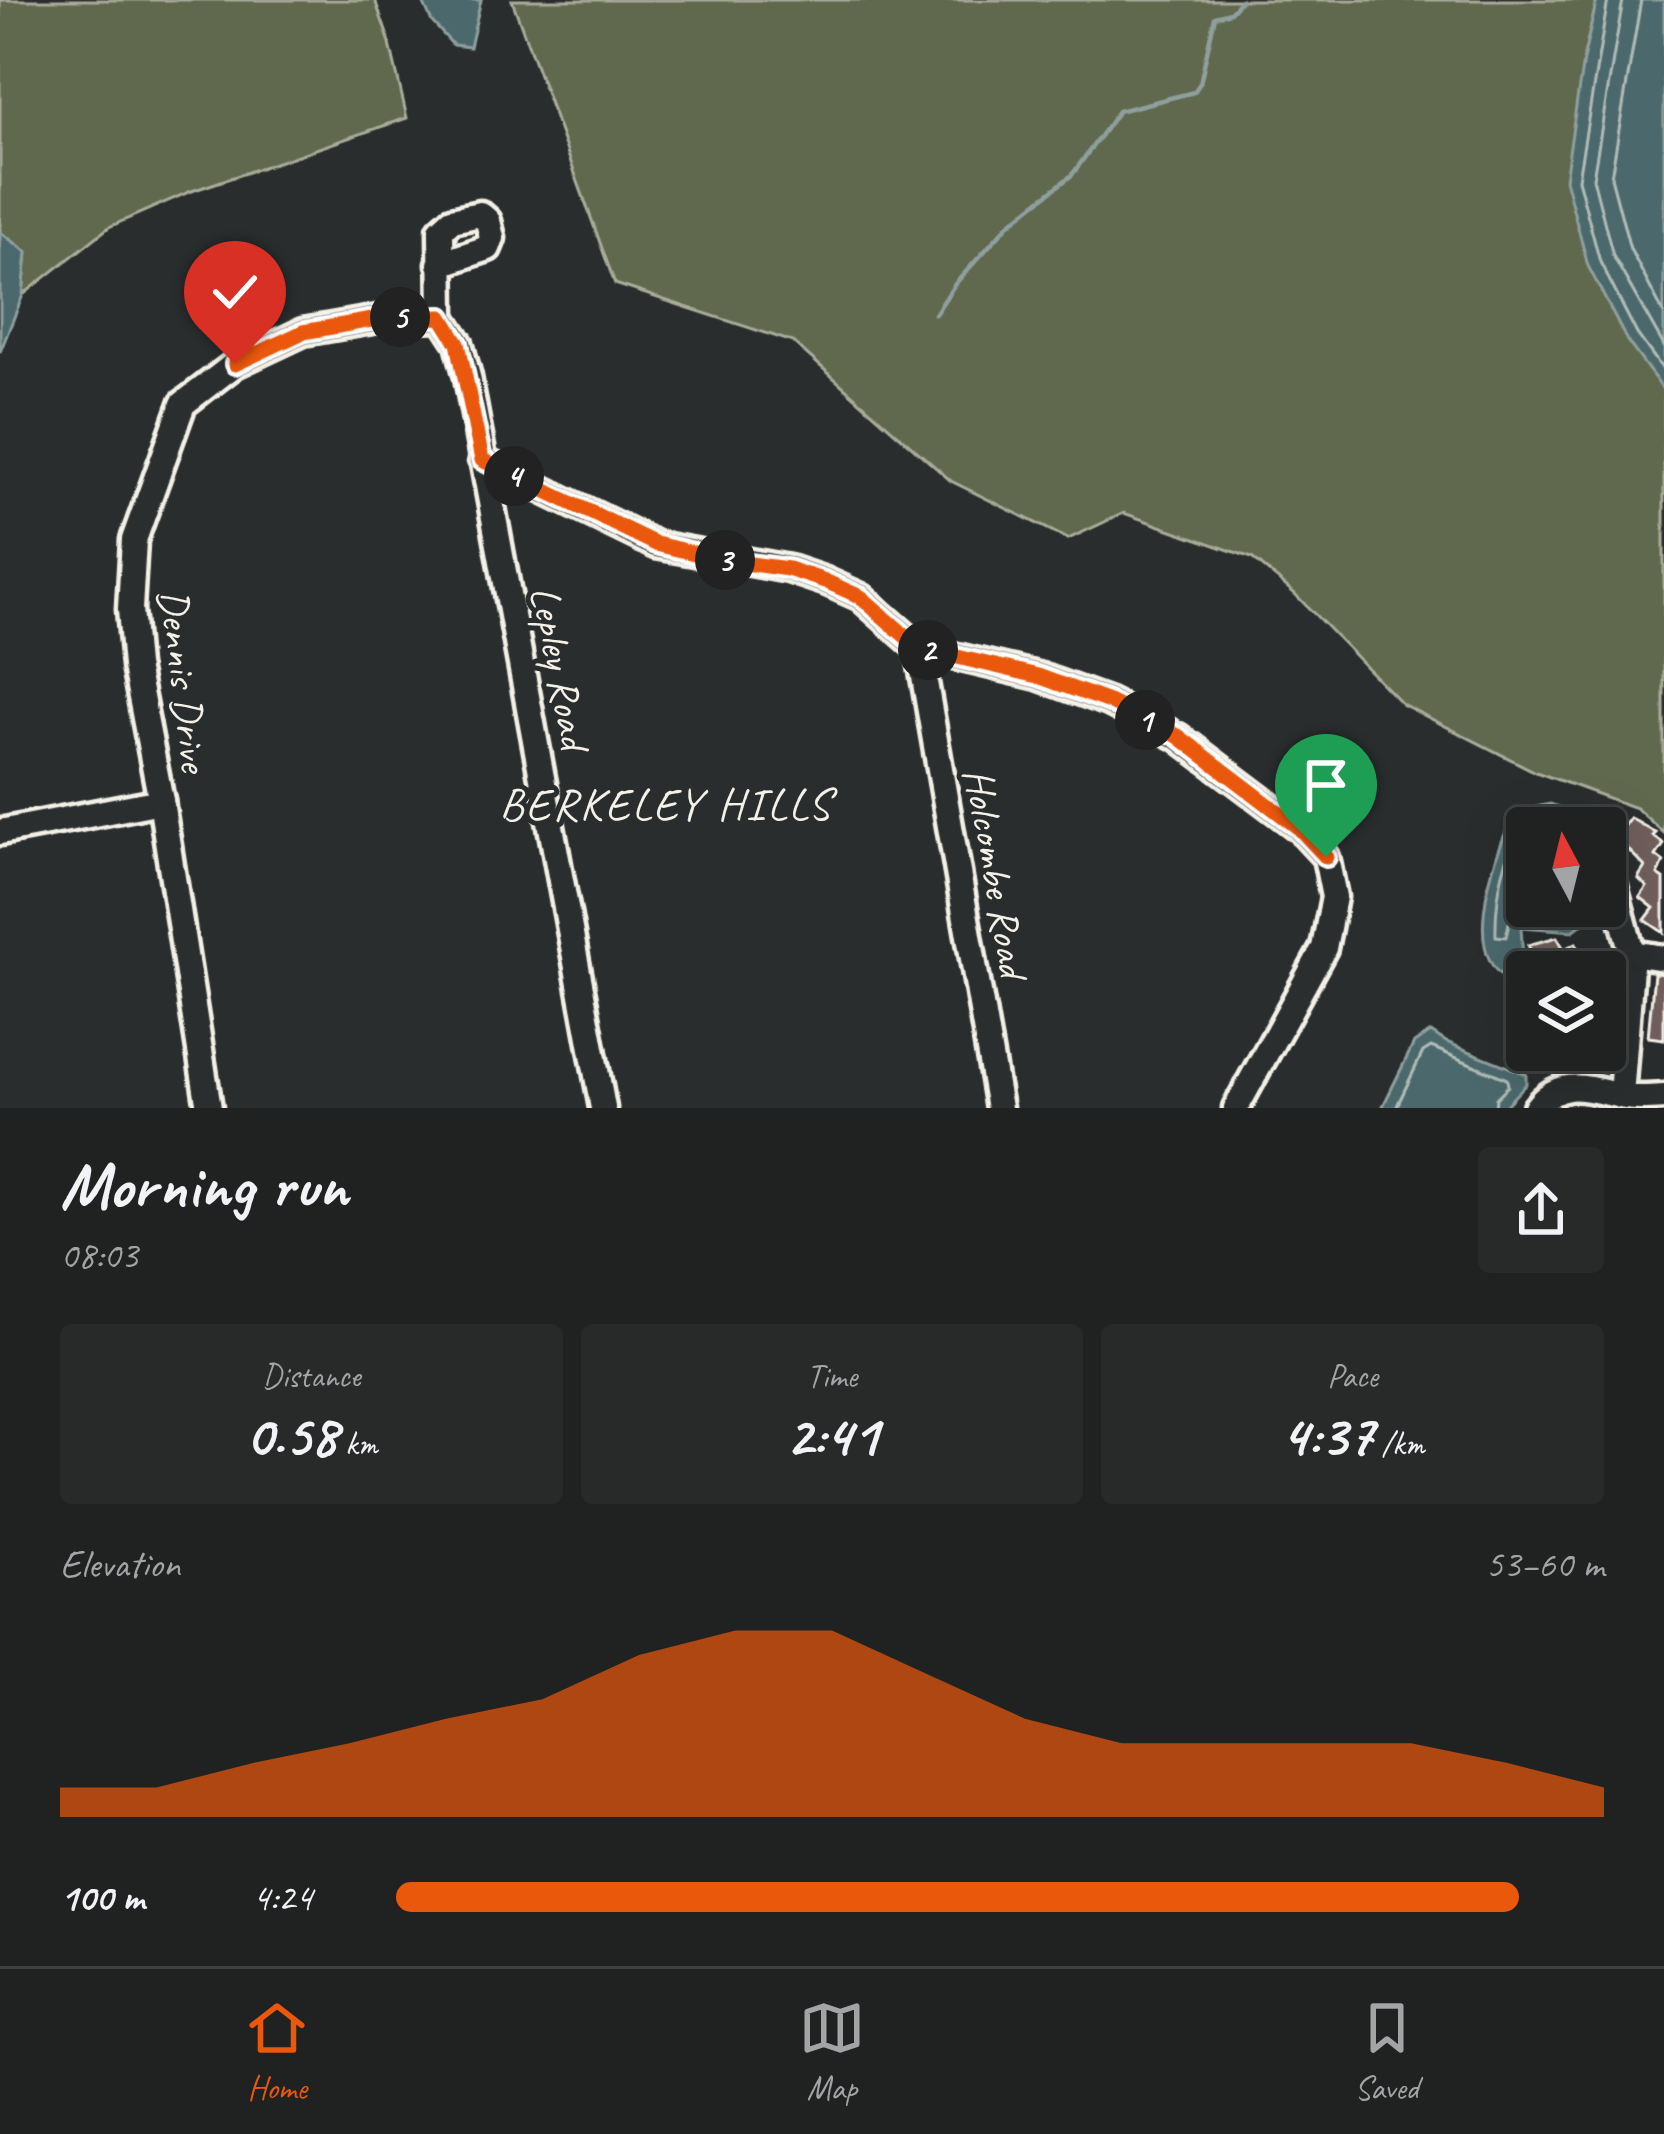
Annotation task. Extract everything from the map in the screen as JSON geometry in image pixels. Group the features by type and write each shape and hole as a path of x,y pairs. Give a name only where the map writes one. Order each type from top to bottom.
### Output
{"street":[{"name":"Lepley Road","path":"440,264 442,317 458,343 482,460 603,1108"},
{"name":"Dennis Drive","path":"209,1108 135,666 134,540 183,404 235,364 303,332 398,317 442,317"},
{"path":"482,460 656,544 788,569 825,581 861,597 919,648 1038,676 1109,702 1178,736 1299,828 1326,857 1334,897 1324,948 1236,1108"},
{"name":"Holcombe Road","path":"919,648 999,1108"},
{"path":"0,832 161,802"},
{"path":"1621,1096 1632,953 1625,927"},
{"path":"1632,953 1664,958"},
{"path":"1536,1108 1546,1095 1569,1085 1621,1096 1664,1097"}],"green space":[{"path":"0,0 375,0 407,118 189,192 109,227 23,295 27,252 0,232"},
{"path":"512,0 1597,0 1583,60 1664,391 1664,833 1636,808 1536,772 1402,704 1294,593 1252,558 1124,513 1068,539 951,481 793,342 615,284"}],"water":[{"path":"422,0 481,0 470,47 453,45 432,22"},
{"path":"1597,0 1664,0 1664,391 1627,341 1588,266 1565,179"},
{"path":"0,232 27,252 23,295 0,352"},
{"path":"1506,832 1506,927 1521,927 1523,951 1506,951 1506,978 1490,960 1484,937 1484,910"},
{"path":"1521,927 1578,927 1573,931"},
{"path":"1431,1032 1506,1066 1506,1071 1526,1074 1526,1084 1503,1108 1382,1108 1414,1043"}],"building":[{"path":"1630,818 1656,833 1653,836 1664,844 1656,856 1664,862 1658,875 1664,879 1664,933 1645,920 1654,908 1640,897 1647,887 1638,878 1645,867 1626,847"},
{"path":"1557,937 1564,949 1576,943 1580,951 1531,951 1528,945"},
{"path":"1654,973 1664,974 1664,1039 1648,1037"}],"waterway":[{"path":"935,314 955,284 1009,224 1072,175 1118,111 1194,92 1215,16 1230,12 1241,0"}],"district":[{"name":"BERKELEY HILLS","path":"666,803"}],"route":[{"path":"235,364 303,332 378,319 442,317 458,343 468,377 482,460 656,544 788,569 825,581 861,597 919,648 1038,676 1109,702 1178,736 1299,828 1326,857"}]}
